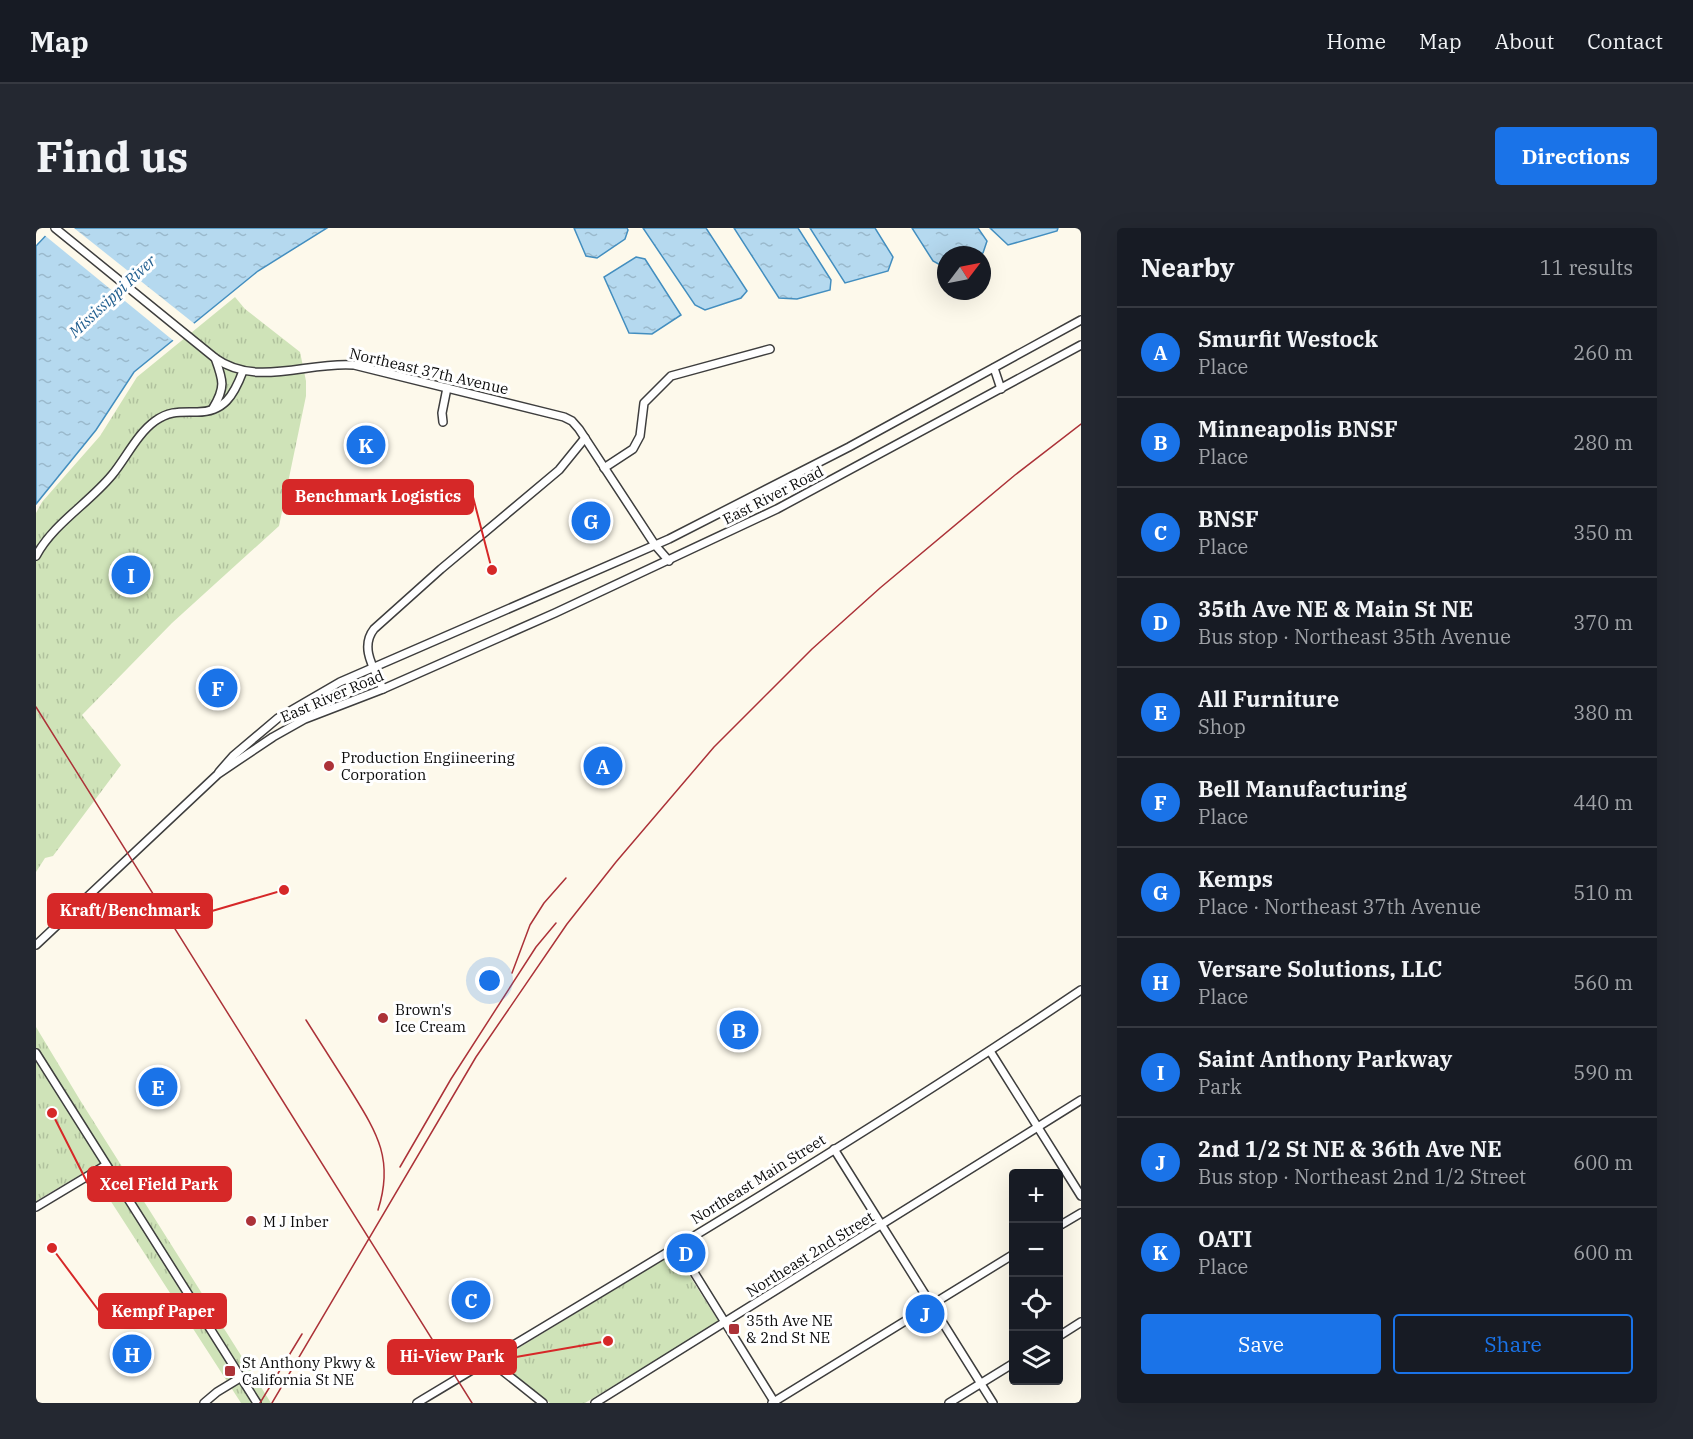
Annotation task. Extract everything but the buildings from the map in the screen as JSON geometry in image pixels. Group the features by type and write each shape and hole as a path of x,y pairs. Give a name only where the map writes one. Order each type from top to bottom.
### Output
{"street":[{"name":"Northeast 37th Avenue","path":"55,228 216,358 233,368 268,373 327,365 354,365 564,417 572,421 655,546 669,561"},
{"name":"East River Road","path":"218,774 229,760 278,718 321,692 655,546 849,447 1081,320"},
{"name":"East River Road","path":"218,774 273,737 305,719 383,689 680,556 777,509 1081,345"},
{"path":"604,468 633,449 640,436 644,403 671,376 770,349"},
{"path":"213,408 221,396 223,385 216,358"},
{"path":"994,368 1001,389"},
{"path":"36,556 50,537 112,476 154,422 172,412 194,412 221,405 232,396 243,371"},
{"path":"443,422 442,413 447,388"},
{"path":"383,689 368,653 368,640 374,629 441,569 559,470 585,438"},
{"path":"36,945 218,774"},
{"name":"Northeast Main Street","path":"417,1403 834,1149 990,1051 1081,990"},
{"path":"990,1051 1081,1196"},
{"path":"36,1053 256,1402"},
{"name":"Northeast 2nd Street","path":"595,1403 1081,1101"},
{"path":"834,1149 993,1403"},
{"path":"36,1207 106,1165"},
{"path":"1063,1224 1081,1213"},
{"path":"676,1245 774,1402 1009,1257"},
{"path":"1063,1333 1081,1322"},
{"path":"489,1360 543,1403"},
{"path":"949,1403 1009,1366"},
{"path":"204,1403 240,1378"}],"green space":[{"path":"235,297 245,309 300,352 306,381 306,396 279,526 172,623 82,715 121,765 53,856 45,858 36,872 36,513 42,502 100,436 137,377"},
{"path":"36,1027 271,1403 241,1403 90,1169 36,1201"},
{"path":"675,1253 719,1322 585,1403 550,1403 497,1361"}],"water":[{"name":"Mississippi River","path":"53,228 327,228 258,271 134,372 96,430 36,504 36,246"},
{"path":"574,228 627,228 628,230 625,239 597,258 586,256"},
{"path":"643,228 706,228 747,291 741,298 705,310 695,305"},
{"path":"734,228 798,228 831,280 830,290 797,299 779,298"},
{"path":"810,228 875,228 893,257 888,271 845,283"},
{"path":"912,228 978,228 987,241 985,246 937,246 937,263 933,261"},
{"path":"990,228 1058,228 1057,231 1008,245"},
{"path":"636,257 645,259 681,315 652,334 629,333 604,277"}],"pier":[{"path":"49,228 74,228 196,325 175,342 43,234"}],"railway":[{"path":"272,1403 476,1057 567,924 616,862 714,747 812,649 880,588 1015,475 1081,424"},
{"path":"36,707 472,1403"},
{"path":"512,973 530,925 544,903 566,878"},
{"path":"400,1167 451,1079 536,947 556,923"},
{"path":"306,1020 366,1116 380,1145 384,1174 383,1191 378,1210"},
{"path":"260,1403 302,1334"}],"place":[{"name":"OATI","path":"366,445"},
{"name":"Kemps","path":"591,521"},
{"name":"Benchmark Logistics","path":"492,570"},
{"name":"Saint Anthony Parkway","path":"131,575"},
{"name":"Bell Manufacturing","path":"218,688"},
{"name":"Production Engiineering Corporation","path":"329,766"},
{"name":"Smurfit Westock","path":"603,766"},
{"name":"Kraft/Benchmark","path":"284,890"},
{"name":"Brown's Ice Cream","path":"383,1018"},
{"name":"Minneapolis BNSF","path":"739,1030"},
{"name":"All Furniture","path":"158,1087"},
{"name":"Xcel Field Park","path":"52,1113"},
{"name":"M J Inber","path":"251,1221"},
{"name":"Kempf Paper","path":"52,1248"},
{"name":"35th Ave NE & Main St NE","path":"686,1253"},
{"name":"BNSF","path":"471,1300"},
{"name":"2nd 1/2 St NE & 36th Ave NE","path":"925,1314"},
{"name":"35th Ave NE & 2nd St NE","path":"734,1329"},
{"name":"Hi-View Park","path":"608,1341"},
{"name":"Versare Solutions, LLC","path":"132,1354"},
{"name":"St Anthony Pkwy & California St NE","path":"230,1371"}]}
